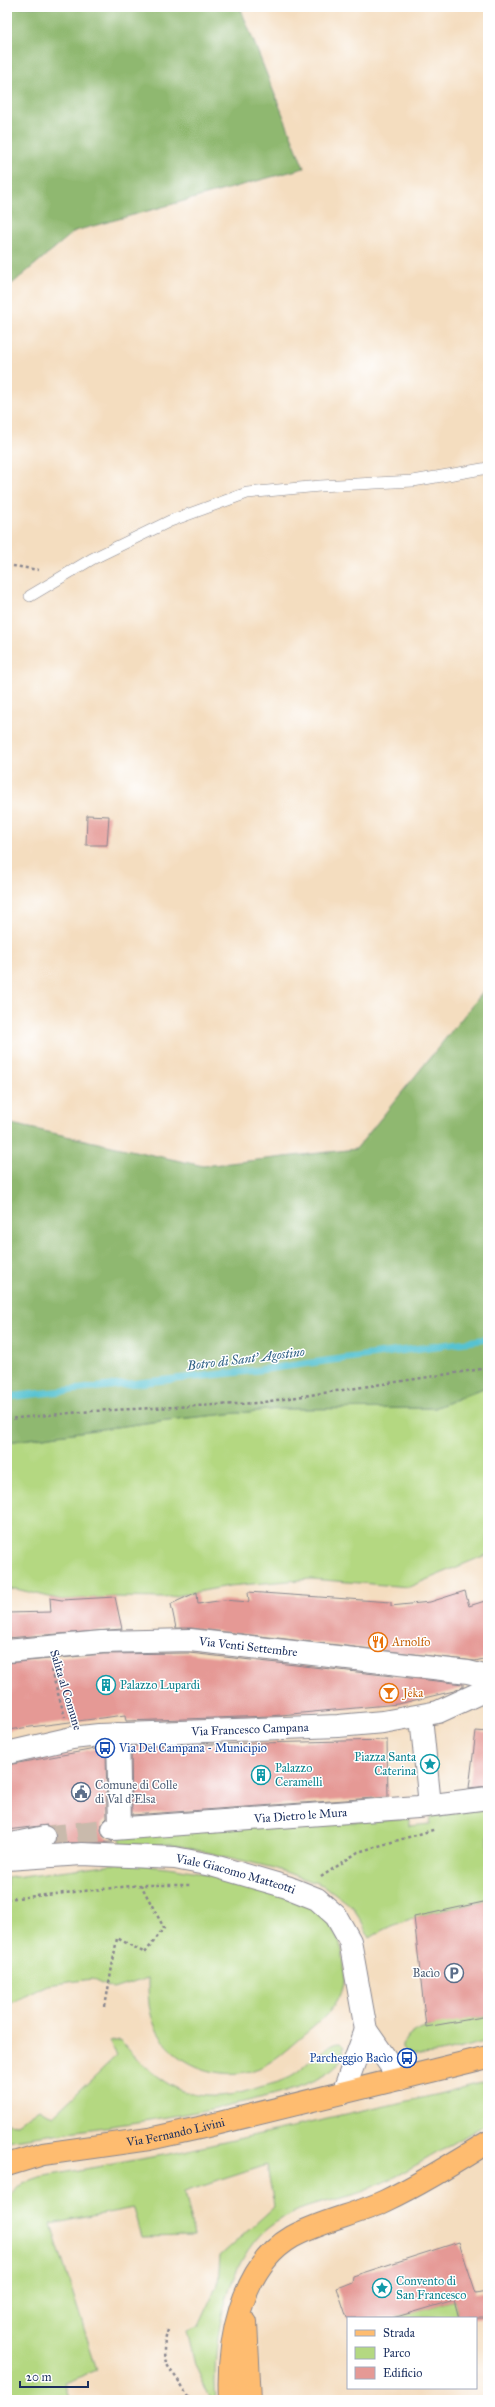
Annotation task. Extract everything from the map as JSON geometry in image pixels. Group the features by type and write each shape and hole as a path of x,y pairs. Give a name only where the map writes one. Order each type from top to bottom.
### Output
{"main road":[{"path":"400,2079 488,2057"},
{"name":"Via Fernando Livini","path":"7,2165 43,2154 149,2139 400,2079"},
{"path":"230,2400 233,2343 249,2283 258,2268 290,2238 398,2194 488,2142"},
{"path":"246,2298 250,2400"}],"street":[{"name":"Via Venti Settembre","path":"7,1651 44,1646 137,1640 190,1640 481,1672"},
{"name":"Via Francesco Campana","path":"7,1753 72,1738 118,1734 338,1726 421,1717 438,1712 488,1688"},
{"path":"421,1717 430,1805"},
{"name":"Via Dietro le Mura","path":"118,1734 116,1829 430,1805 488,1798"},
{"path":"7,1845 44,1837"},
{"name":"Viale Giacomo Matteotti","path":"7,1859 82,1854 159,1856 201,1863 307,1894 325,1904 336,1916 350,1941 366,2030 400,2079"},
{"name":"Viale Giacomo Matteotti","path":"343,2093 366,2030"}],"lane":[{"path":"30,596 64,574 170,521 247,493 320,486 413,481 488,468"}],"path":[{"path":"7,565 64,574"},
{"path":"7,1419 99,1411 257,1403 488,1368"},
{"name":"Salita al Comune","path":"44,1646 72,1738"},
{"path":"307,1894 323,1873 358,1852 442,1827"},
{"path":"105,2007 117,1938 144,1953 164,1928 141,1885"},
{"path":"7,1899 141,1885 191,1885"},
{"path":"168,2330 164,2347 164,2359 189,2400"}],"green space":[{"path":"7,7 240,7 304,168 75,231 7,288"},
{"path":"488,986 488,1386 435,1408 278,1409 167,1420 7,1442 7,1123 203,1166 356,1149"},
{"path":"488,1386 488,1554 409,1587 311,1579 229,1586 165,1598 115,1597 62,1600 16,1589 7,1590 7,1442 167,1420 278,1409 435,1408"},
{"path":"488,1808 488,1901 427,1914 397,1924 370,1938 353,1907 325,1886 274,1868 172,1844 121,1845 120,1835 409,1819 409,1826 430,1824 431,1816"},
{"path":"113,1864 149,1865 203,1873 281,1893 313,1906 323,1913 327,1919 342,1950 344,1965 343,1987 335,2005 329,2013 272,2061 259,2068 229,2074 214,2072 199,2067 185,2060 173,2051 155,2026 148,1996 148,1978 113,1989 92,1979 47,1985 7,2005 7,1878"},
{"path":"488,2016 488,2041 443,2052 419,2055 409,2053 402,2048 402,2044 410,2036 430,2026"},
{"path":"120,2040 150,2071 165,2082 181,2090 198,2095 216,2096 237,2094 282,2081 299,2071 329,2046 340,2043 344,2047 339,2064 319,2078 283,2092 236,2104 184,2114 7,2141 7,2123 17,2124 40,2108 53,2116 117,2055 109,2042"},
{"path":"488,2081 488,2123 384,2182 343,2198 316,2204 299,2210 279,2220 261,2234 248,2250 238,2269 229,2290 223,2312 218,2335 216,2358 216,2400 211,2400 195,2365 187,2331 199,2325 218,2284 220,2256 274,2207 267,2165 184,2192 194,2236 141,2237 133,2208 51,2224 97,2370 64,2383 70,2400 7,2400 7,2198 23,2183 40,2177 175,2153 435,2095"},
{"path":"454,2300 459,2317 395,2317"}],"building":[{"path":"87,815 109,816 107,845 86,845"},
{"path":"465,1591 469,1606 488,1600 488,1658 475,1661 191,1628 176,1628 171,1604 197,1592 198,1604 224,1600 249,1602 248,1592 391,1602 391,1606 430,1602"},
{"path":"115,1597 122,1629 7,1638 7,1613 51,1612 50,1598 62,1600"},
{"path":"189,1653 463,1684 463,1687 454,1691 398,1704 270,1716 126,1721 125,1715 7,1730 7,1663 103,1654"},
{"path":"476,1731 488,1732 488,1786 469,1788"},
{"path":"387,1740 388,1797 132,1815 131,1746"},
{"name":"Comune di Colle di Val d'Elsa","path":"106,1747 107,1818 102,1823 101,1830 103,1836 113,1842 54,1843 56,1834 47,1825 7,1830 7,1765"},
{"name":"Bacìo","path":"488,1901 488,2016 426,2027 414,1917"},
{"path":"459,2242 476,2293 488,2291 488,2318 459,2317 454,2300 396,2317 347,2318 337,2288 352,2282 353,2276"}],"waterway":[{"name":"Botro di Sant' Agostino","path":"7,1397 259,1370 488,1339"}],"tunnel":[{"path":"44,1837 113,1829"}],"place":[{"name":"Arnolfo","path":"378,1642"},
{"name":"Palazzo Lupardi","path":"106,1685"},
{"name":"Jeka","path":"389,1693"},
{"name":"Via Del Campana - Municipio","path":"105,1748"},
{"name":"Piazza Santa Caterina","path":"430,1764"},
{"name":"Palazzo Ceramelli","path":"261,1775"},
{"name":"Comune di Colle di Val d'Elsa","path":"81,1792"},
{"name":"Bacìo","path":"454,1973"},
{"name":"Parcheggio Bacìo","path":"407,2058"},
{"name":"Convento di San Francesco","path":"382,2288"}]}
